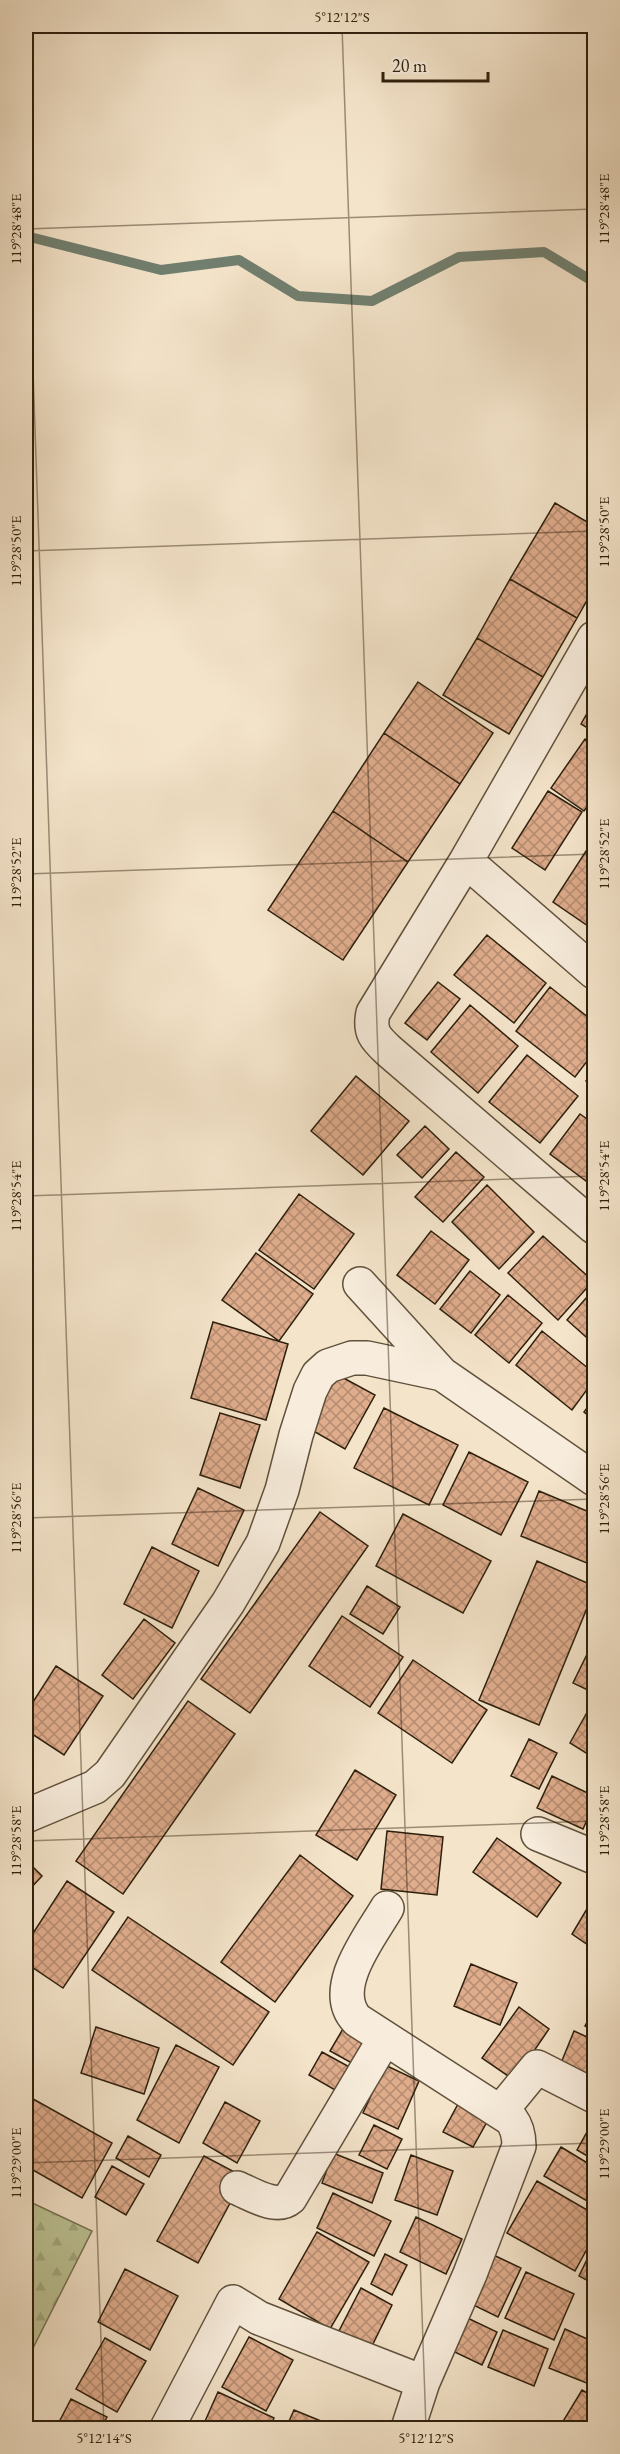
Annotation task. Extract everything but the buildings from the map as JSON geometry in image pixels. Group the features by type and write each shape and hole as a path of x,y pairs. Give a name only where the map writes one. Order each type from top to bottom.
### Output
{"street":[{"path":"594,638 466,861 373,1013 372,1033 388,1051 594,1227"},
{"path":"466,861 594,972"},
{"path":"360,1284 442,1374 594,1479"},
{"path":"26,1816 95,1787 111,1774 228,1603 263,1543 282,1490 310,1391 318,1375 328,1366 340,1361 367,1358 442,1374"},
{"path":"538,1833 594,1857"},
{"path":"387,1908 348,1977 346,1995 351,2014 511,2119 516,2125 519,2146 470,2274 423,2382 408,2428"},
{"path":"237,2188 273,2203 283,2203 290,2198 385,2038"},
{"path":"500,2112 537,2067 594,2096"},
{"path":"166,2428 232,2302 259,2318 423,2382"}],"green space":[{"path":"26,2200 92,2231 26,2362"}],"waterway":[{"path":"26,236 161,270 239,260 298,296 372,301 459,257 544,252 594,282"}]}
